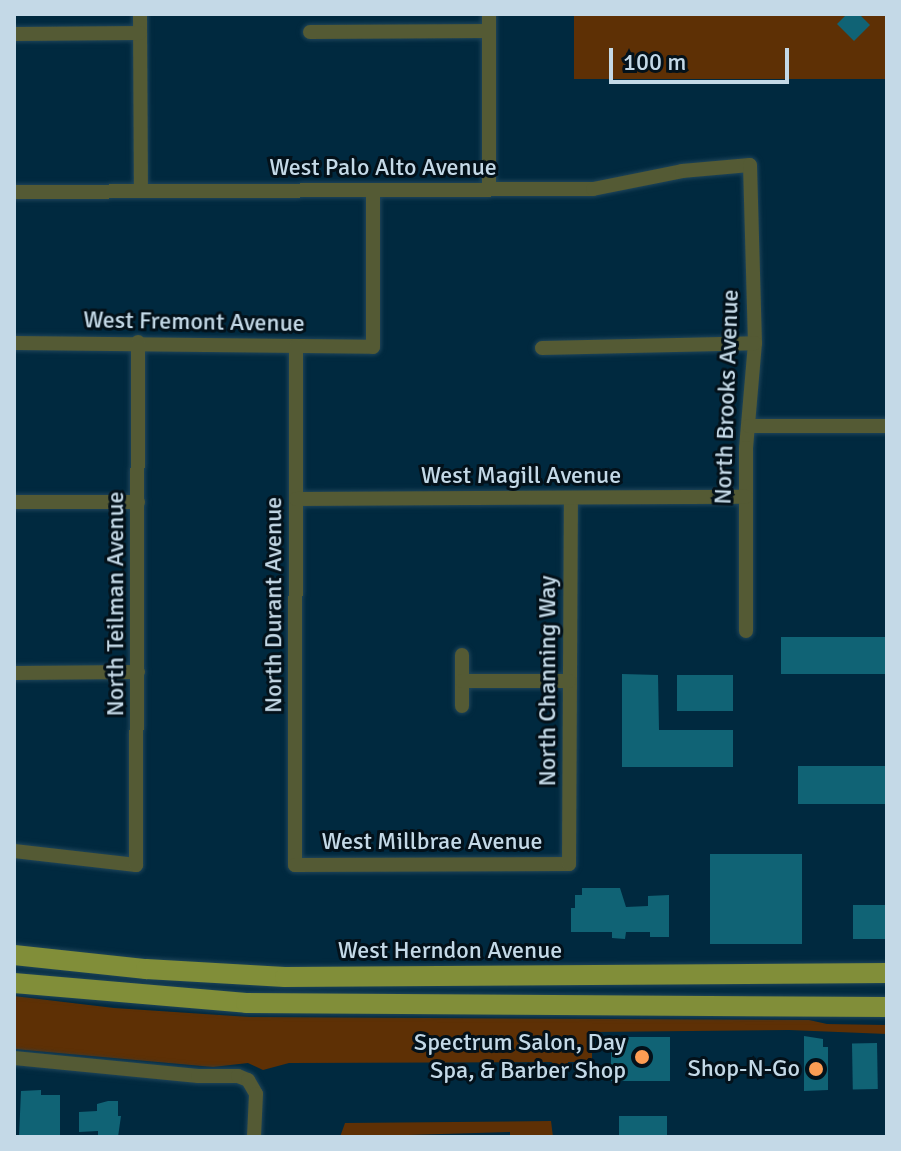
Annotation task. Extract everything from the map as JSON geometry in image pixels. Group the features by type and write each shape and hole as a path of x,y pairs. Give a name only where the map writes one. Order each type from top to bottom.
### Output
{"main road":[{"name":"West Herndon Avenue","path":"14,955 146,969 285,977 887,973"},
{"path":"14,983 152,997 272,1004 887,1007"}],"street":[{"path":"140,14 141,191"},
{"path":"489,14 489,189"},
{"path":"310,32 489,31"},
{"path":"14,34 140,33"},
{"name":"West Palo Alto Avenue","path":"14,192 593,189 682,171 750,165"},
{"name":"North Brooks Avenue","path":"746,631 746,497 755,343 750,165"},
{"name":"West Fremont Avenue","path":"14,343 373,347 373,190"},
{"name":"North Teilman Avenue","path":"14,851 136,865 138,342"},
{"path":"542,348 755,343"},
{"name":"North Durant Avenue","path":"295,865 296,346"},
{"path":"749,426 887,426"},
{"name":"West Magill Avenue","path":"296,499 746,497"},
{"name":"North Channing Way","path":"569,864 571,498"},
{"path":"14,502 138,502"},
{"path":"462,655 462,706"},
{"path":"14,673 138,672"},
{"path":"462,681 569,681"},
{"name":"West Millbrae Avenue","path":"295,865 569,864"},
{"path":"14,1058 198,1076 238,1076 254,1086 254,1137"}],"shaded area":[{"path":"574,14 887,14 887,79 574,79"},
{"path":"14,996 114,1008 250,1017 809,1020 827,1024 887,1025 887,1034 789,1030 592,1032 592,1062 568,1062 568,1071 551,1062 289,1063 263,1070 248,1063 213,1067 14,1049"},
{"path":"551,1121 553,1137 510,1137 510,1132 340,1137 345,1123"}],"building":[{"path":"847,14 859,14 870,25 854,41 837,24"},
{"path":"781,637 887,637 887,674 781,674"},
{"path":"622,674 658,675 659,730 733,730 733,767 622,767"},
{"path":"677,675 733,675 733,711 677,711"},
{"path":"798,766 887,766 887,804 798,804"},
{"path":"710,854 802,854 802,944 710,944"},
{"path":"582,888 620,888 626,907 648,906 648,896 669,895 669,937 650,937 650,932 626,932 625,939 612,938 612,932 571,932 571,908 575,908 575,895 582,895"},
{"path":"853,905 887,905 887,939 853,939"},
{"name":"Shop-N-Go","path":"804,1036 823,1039 823,1047 828,1047 828,1090 804,1091"},
{"path":"611,1037 670,1037 670,1081 611,1081"},
{"path":"852,1043 877,1043 878,1089 853,1089"},
{"path":"41,1090 41,1095 60,1095 60,1137 19,1137 21,1091"},
{"path":"118,1101 118,1116 121,1116 118,1137 98,1137 98,1131 79,1132 79,1112 97,1111 97,1104"},
{"path":"619,1116 667,1116 667,1137 619,1137"}],"place":[{"name":"Spectrum Salon, Day Spa, & Barber Shop","path":"642,1057"},
{"name":"Shop-N-Go","path":"816,1069"}]}
